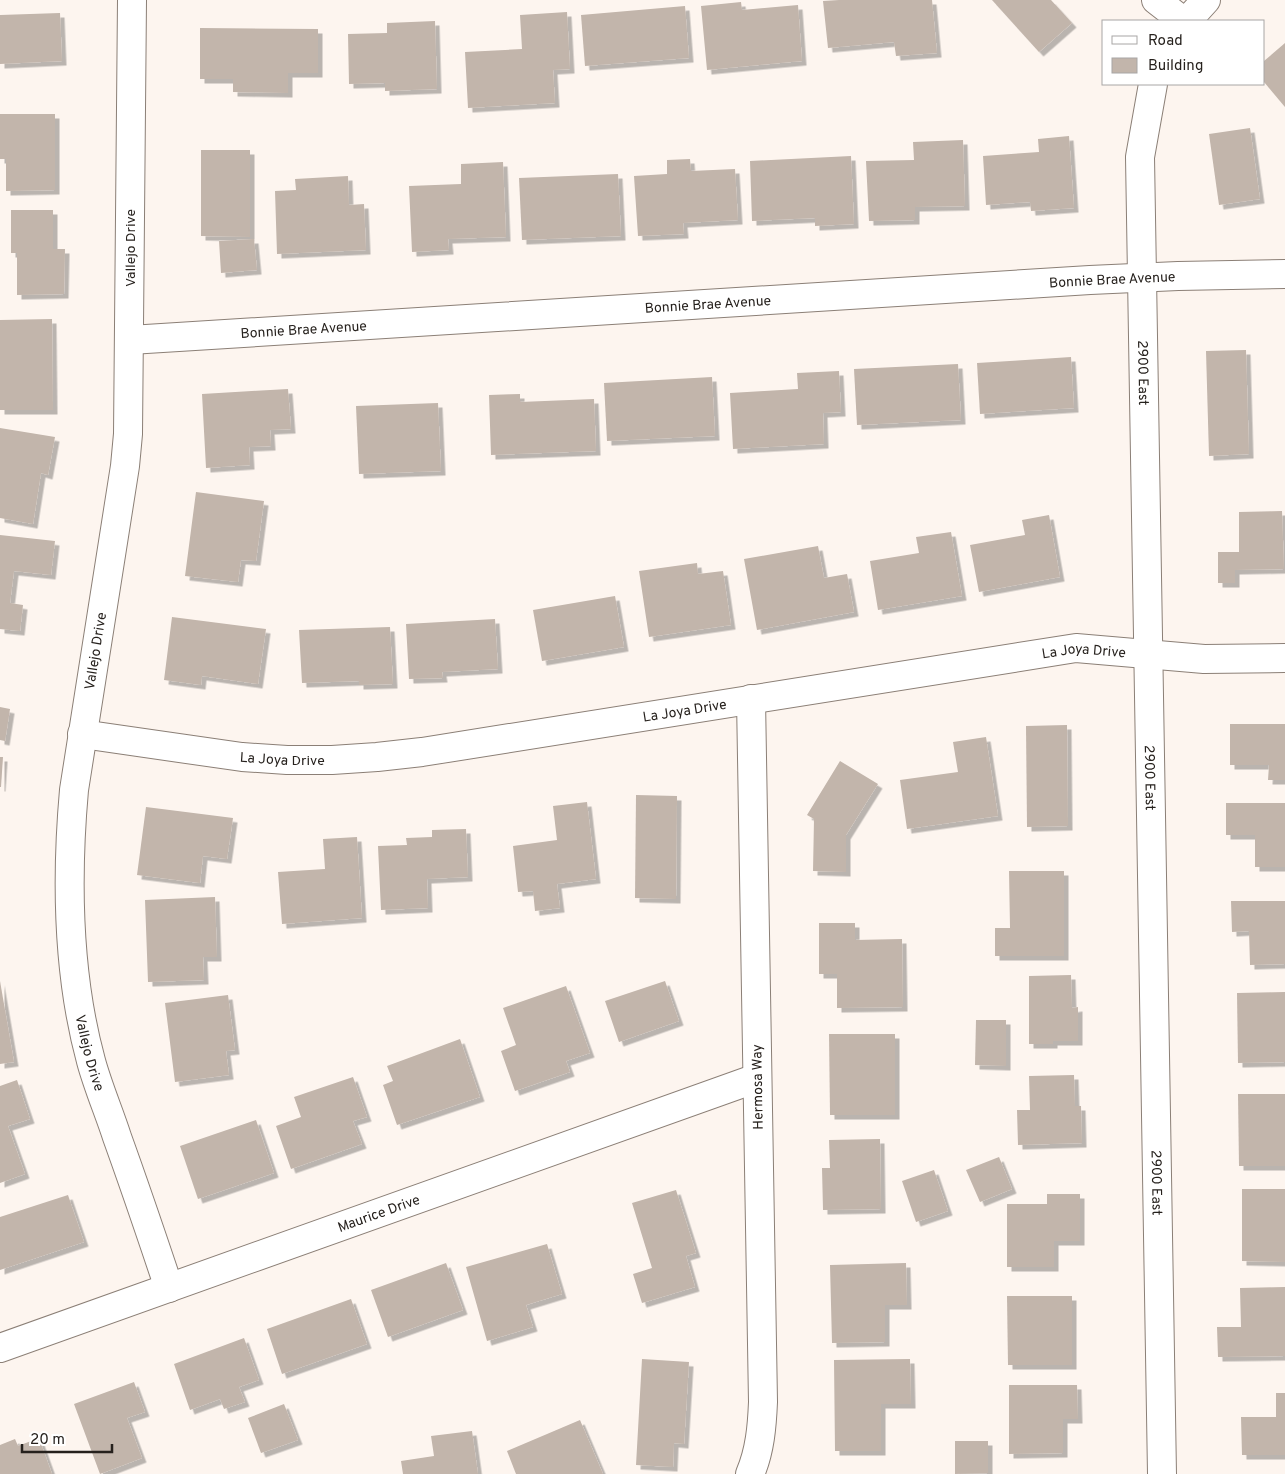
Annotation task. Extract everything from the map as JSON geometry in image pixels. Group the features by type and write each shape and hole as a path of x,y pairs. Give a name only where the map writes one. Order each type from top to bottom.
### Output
{"street":[{"name":"Vallejo Drive","path":"132,0 128,434 125,466 74,790 69,872 70,926 74,971 91,1061 169,1288"},
{"path":"1156,0 1182,20"},
{"path":"1188,20 1206,0"},
{"name":"2900 East","path":"1153,85 1140,157 1162,1474"},
{"name":"Bonnie Brae Avenue","path":"130,340 1142,277 1285,274"},
{"name":"La Joya Drive","path":"82,734 242,757 332,760 422,752 1076,648 1204,659 1285,658"},
{"name":"Hermosa Way","path":"750,1474 759,1447 762,1423 751,699"},
{"name":"Maurice Drive","path":"0,1348 757,1078"}],"building":[{"path":"932,0 937,53 896,56 894,42 828,48 823,1"},
{"path":"992,0 1051,0 1072,23 1039,52"},
{"path":"741,2 742,10 798,5 802,61 707,70 701,6"},
{"path":"685,6 689,58 585,66 581,15"},
{"path":"567,12 570,69 553,70 555,103 468,108 465,52 522,49 520,15"},
{"path":"60,13 62,61 0,64 0,15"},
{"path":"435,21 437,89 385,91 385,83 349,84 348,34 387,33 387,23"},
{"path":"200,28 318,29 318,73 288,73 288,93 233,92 233,79 200,79"},
{"path":"1285,43 1285,107 1265,83 1265,60"},
{"path":"0,114 55,114 55,190 6,191 6,159 0,159"},
{"path":"1250,128 1260,199 1219,205 1209,134"},
{"path":"1069,136 1074,208 1031,211 1030,202 986,205 983,156 1039,152 1038,139"},
{"path":"963,140 965,206 915,207 915,220 869,221 866,161 914,160 913,142"},
{"path":"201,150 250,150 250,237 201,236"},
{"path":"851,156 854,224 815,226 815,218 752,221 750,161"},
{"path":"690,159 691,171 735,169 738,220 683,223 684,234 638,236 634,176 667,174 667,160"},
{"path":"503,162 506,237 448,239 449,250 412,252 409,186 461,184 461,164"},
{"path":"618,174 621,236 522,240 519,178"},
{"path":"348,176 349,205 364,204 366,250 277,254 275,191 296,190 295,179"},
{"path":"11,210 53,210 53,249 65,249 64,294 17,295 17,253 11,253"},
{"path":"254,239 257,270 221,273 219,241"},
{"path":"52,319 53,410 0,410 0,320"},
{"path":"1246,350 1249,454 1209,456 1206,351"},
{"path":"1071,357 1074,408 980,414 977,363"},
{"path":"958,364 961,420 857,425 854,369"},
{"path":"839,371 841,412 823,413 824,444 733,449 730,393 798,389 797,373"},
{"path":"712,377 715,436 607,441 604,383"},
{"path":"288,389 291,429 270,430 271,446 249,447 250,465 206,468 202,394"},
{"path":"520,394 520,402 594,399 596,451 491,455 489,395"},
{"path":"438,403 441,471 359,474 356,406"},
{"path":"0,428 55,437 48,475 41,473 33,524 0,518"},
{"path":"196,492 264,501 256,561 241,560 238,582 185,576"},
{"path":"1282,511 1284,569 1235,570 1235,583 1218,583 1218,552 1239,552 1239,512"},
{"path":"1049,515 1060,577 979,592 970,545 1025,535 1022,520"},
{"path":"951,532 962,596 878,610 870,561 919,553 916,537"},
{"path":"0,535 55,541 51,575 14,571 10,603 23,605 20,631 0,629"},
{"path":"818,546 824,578 847,574 854,612 757,630 744,559"},
{"path":"697,563 698,574 723,571 731,625 649,637 639,571"},
{"path":"615,596 624,647 542,661 533,610"},
{"path":"172,617 266,629 258,684 202,676 201,685 164,680"},
{"path":"495,619 498,669 442,672 443,678 409,679 406,624"},
{"path":"390,627 393,684 359,685 359,681 302,683 299,630"},
{"path":"0,707 10,709 5,741 0,740"},
{"path":"1230,724 1285,724 1285,780 1268,780 1269,765 1230,765"},
{"path":"1067,725 1068,826 1027,827 1026,726"},
{"path":"986,737 998,816 907,829 900,780 958,772 953,742"},
{"path":"0,757 3,757 1,787 0,787"},
{"path":"840,761 878,784 846,835 846,872 813,871 814,819 807,815"},
{"path":"636,795 677,796 676,899 635,898"},
{"path":"587,802 596,879 557,884 560,908 535,911 533,891 518,892 513,846 557,840 553,806"},
{"path":"1226,803 1285,803 1285,867 1255,867 1255,835 1226,835"},
{"path":"146,807 233,818 227,859 203,856 200,883 137,875"},
{"path":"466,829 468,877 427,879 428,908 381,910 378,846 407,845 406,838 432,837 432,830"},
{"path":"357,837 362,918 282,924 278,872 325,869 323,839"},
{"path":"1009,871 1064,871 1064,956 995,956 995,928 1010,928"},
{"path":"215,897 217,957 203,957 204,980 148,982 145,900"},
{"path":"1231,901 1285,901 1285,964 1250,965 1249,931 1232,932"},
{"path":"819,923 855,923 855,940 902,939 903,1007 837,1008 837,974 819,974"},
{"path":"1071,975 1072,1008 1078,1007 1078,1041 1053,1041 1053,1044 1029,1044 1029,976"},
{"path":"0,981 14,1062 0,1064"},
{"path":"665,981 679,1021 619,1042 605,1001"},
{"path":"566,986 590,1053 566,1061 570,1072 515,1091 501,1051 516,1045 503,1008"},
{"path":"1285,992 1285,1062 1238,1063 1237,993"},
{"path":"228,995 235,1050 226,1051 229,1075 175,1082 165,1003"},
{"path":"976,1020 1006,1020 1006,1066 975,1065"},
{"path":"829,1034 895,1034 895,1115 830,1115"},
{"path":"460,1039 480,1097 397,1125 383,1085 393,1081 387,1066"},
{"path":"1074,1075 1075,1106 1081,1106 1082,1143 1018,1145 1017,1110 1030,1110 1029,1076"},
{"path":"353,1077 367,1117 353,1121 362,1144 291,1169 276,1126 301,1117 294,1097"},
{"path":"17,1080 30,1119 8,1126 25,1174 0,1183 0,1086"},
{"path":"1238,1094 1285,1094 1285,1166 1239,1166"},
{"path":"256,1120 274,1173 198,1199 180,1146"},
{"path":"880,1139 881,1209 823,1210 822,1168 830,1168 829,1140"},
{"path":"999,1157 1012,1189 980,1202 966,1170"},
{"path":"934,1170 948,1211 916,1222 902,1181"},
{"path":"1242,1189 1285,1189 1285,1262 1242,1261"},
{"path":"676,1190 696,1253 686,1256 695,1287 642,1303 633,1274 652,1268 632,1203"},
{"path":"1047,1194 1080,1194 1080,1241 1054,1241 1054,1267 1007,1267 1007,1204 1047,1204"},
{"path":"68,1195 84,1242 0,1270 0,1217"},
{"path":"547,1244 562,1294 526,1305 533,1327 487,1341 466,1267"},
{"path":"446,1263 463,1310 388,1337 371,1290"},
{"path":"906,1263 907,1305 885,1305 885,1342 832,1343 830,1265"},
{"path":"1285,1287 1285,1356 1218,1357 1217,1327 1241,1327 1240,1288"},
{"path":"1007,1296 1072,1296 1072,1365 1008,1365"},
{"path":"351,1299 367,1344 282,1374 267,1329"},
{"path":"244,1338 259,1380 239,1387 245,1402 224,1409 220,1399 190,1410 174,1364"},
{"path":"642,1359 689,1362 684,1444 674,1443 673,1467 636,1465"},
{"path":"910,1359 911,1404 881,1404 881,1451 835,1451 834,1360"},
{"path":"134,1382 145,1412 127,1418 142,1458 100,1474 74,1404"},
{"path":"1009,1385 1077,1385 1078,1419 1063,1419 1063,1453 1009,1454"},
{"path":"1276,1393 1285,1393 1285,1455 1242,1455 1241,1417 1276,1417"},
{"path":"284,1404 298,1440 261,1453 248,1418"},
{"path":"580,1420 603,1474 516,1474 507,1451"},
{"path":"472,1431 478,1474 403,1474 401,1461 434,1456 431,1436"},
{"path":"39,1438 52,1474 0,1474 0,1445 15,1439 18,1446"},
{"path":"955,1441 988,1441 988,1473 955,1474"}]}
